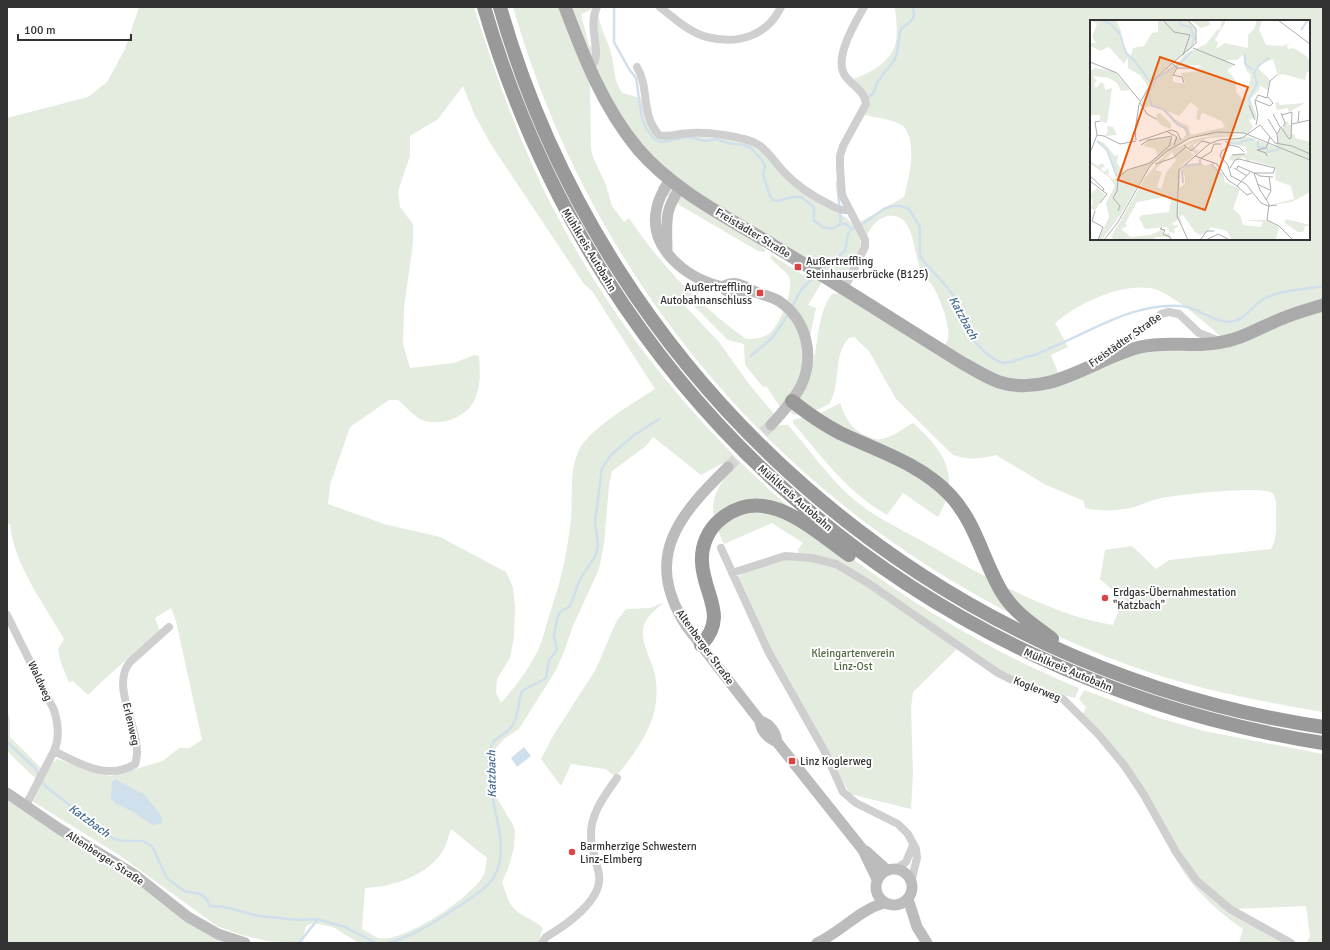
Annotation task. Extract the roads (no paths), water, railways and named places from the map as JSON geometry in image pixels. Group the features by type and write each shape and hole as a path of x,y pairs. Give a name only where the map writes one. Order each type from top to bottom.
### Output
{"highway":[{"name":"Mühlkreis Autobahn","path":"484,7 509,85 550,180 584,243 646,338 690,392 763,470 823,523 886,570 964,620 1006,643 1094,682 1137,698 1196,716 1323,743"},
{"name":"Mühlkreis Autobahn","path":"500,7 530,98 548,139 578,200 627,284 647,313 701,383 769,455 809,492 888,553 967,604 1072,656 1135,680 1194,699 1267,717 1323,727"},
{"path":"792,401 834,429 903,462 939,484 965,514 977,535 997,584 1010,603 1025,619 1072,656"},
{"path":"701,645 711,633 714,620 714,608 702,571 703,548 708,535 716,523 726,515 738,509 760,505 780,510 800,520 852,557 886,570"}],"main road":[{"name":"Freistädter Straße","path":"565,7 588,67 605,101 629,138 647,158 670,179 681,188 964,364 997,381 1007,384 1034,386 1056,380 1141,346 1214,344 1228,341 1287,316 1323,305"}],"street":[{"path":"588,67 593,65 597,54 592,26 593,16 597,7"},
{"path":"660,7 707,37 730,39 751,37 762,31 771,23 780,7"},
{"path":"843,209 840,156 846,140 864,111 866,104 865,97 861,91 846,77 843,67 846,41 864,7"},
{"path":"638,67 643,80 648,113 651,122 659,135 704,133 752,142 766,152 794,182 816,198 843,209 858,226 865,240 865,247 844,289"},
{"path":"670,179 659,201 656,214 658,237 676,263 692,276 722,287 728,284 738,284 747,286 754,291 774,298 790,311 804,332 808,352 807,367 803,380 792,401 771,425"},
{"path":"667,251 667,215 673,199 681,188"},
{"name":"Freistädter Straße","path":"1084,369 1102,354 1139,332 1153,319 1161,314 1169,312 1179,314 1199,333 1207,337 1228,341"},
{"name":"Altenberger Straße","path":"728,468 699,496 682,518 674,533 668,555 667,575 671,595 680,616 701,645 760,721 766,722 773,730 776,735 777,742 863,850 877,878"},
{"path":"721,548 771,657 825,752 843,792 856,803 898,824 908,834 916,849 917,855 911,882 912,889 908,899 898,905"},
{"name":"Koglerweg","path":"732,573 785,556 812,558 836,564 868,584 998,673 1022,685 1062,699 1098,734 1124,765 1144,795 1176,852 1197,881 1230,909 1291,943"},
{"name":"Waldweg","path":"7,616 54,710 58,734 54,751"},
{"name":"Erlenweg","path":"54,751 85,766 106,772 124,770 135,764 137,752 125,697 123,683 124,671 130,662 169,627"},
{"path":"26,805 54,751"},
{"path":"542,943 546,937 582,910 598,890 599,875 591,836 592,822 597,810 617,778"},
{"name":"Altenberger Straße","path":"7,793 58,828 135,875 188,917 218,934 245,943"},
{"path":"858,915 861,908 876,892 877,878 906,862 913,845"},
{"name":"Altenberger Straße","path":"863,850 891,869 905,872 911,882"},
{"path":"876,892 884,902"},
{"path":"908,899 918,927 927,943"},
{"path":"817,943 833,934 858,915 884,902 898,905 911,922 918,927"}],"water":[{"path":"524,747 531,756 517,767 511,758"},
{"path":"115,779 145,795 162,817 162,823 153,825 135,813 115,803 111,799 112,782"}],"waterway":[{"path":"614,7 614,42 629,69 636,78 642,118 646,128 654,139 661,142 688,137 706,141 716,139 751,148 762,160 765,166 763,174 770,196 773,200 779,201 793,197 801,197 814,207 814,221 823,227 832,229 841,224 846,224 852,229"},
{"path":"869,97 874,92 878,80 897,53 901,29 911,21 914,16 913,7"},
{"path":"837,182 841,224"},
{"name":"Katzbach","path":"822,270 845,251 848,234 852,229 864,223 884,209 892,206 901,206 909,209 920,227 920,256 949,289 957,301 963,321 972,338 986,353 997,361 1003,363 1035,355 1116,318 1141,310 1154,307 1181,306 1195,309 1215,319 1228,322 1235,321 1243,317 1260,301 1278,293 1323,286"},
{"name":"Katzbach","path":"792,307 801,290 815,276"},
{"name":"Katzbach","path":"751,356 773,337 789,313"},
{"name":"Katzbach","path":"386,943 403,938 430,924 474,896 492,880 499,866 501,851 500,834 488,765 490,749 494,741 506,732 514,722 522,691 546,678 549,660 557,650 554,636 557,619 560,612 570,606 580,579 596,555 598,545 595,522 602,468 611,455 634,435 659,419"},
{"name":"Katzbach","path":"7,742 35,768 45,786 81,814 90,824 112,838 122,841 143,841 152,846 167,878 184,891 201,894 210,906 224,907 259,916 298,920 317,919 345,927 376,943"},
{"path":"299,943 317,920"}],"tunnel":[{"path":"728,467 771,425"}],"place":[{"name":"Außertreffling Steinhauserbrücke (B125)","path":"798,267"},
{"name":"Außertreffling Autobahnanschluss","path":"760,293"},
{"name":"Erdgas-Übernahmestation \"Katzbach\"","path":"1105,598"},
{"name":"Linz Koglerweg","path":"792,761"},
{"name":"Barmherzige Schwestern Linz-Elmberg","path":"572,852"}],"park label":[{"name":"Kleingartenverein Linz-Ost","path":"853,659"}]}
